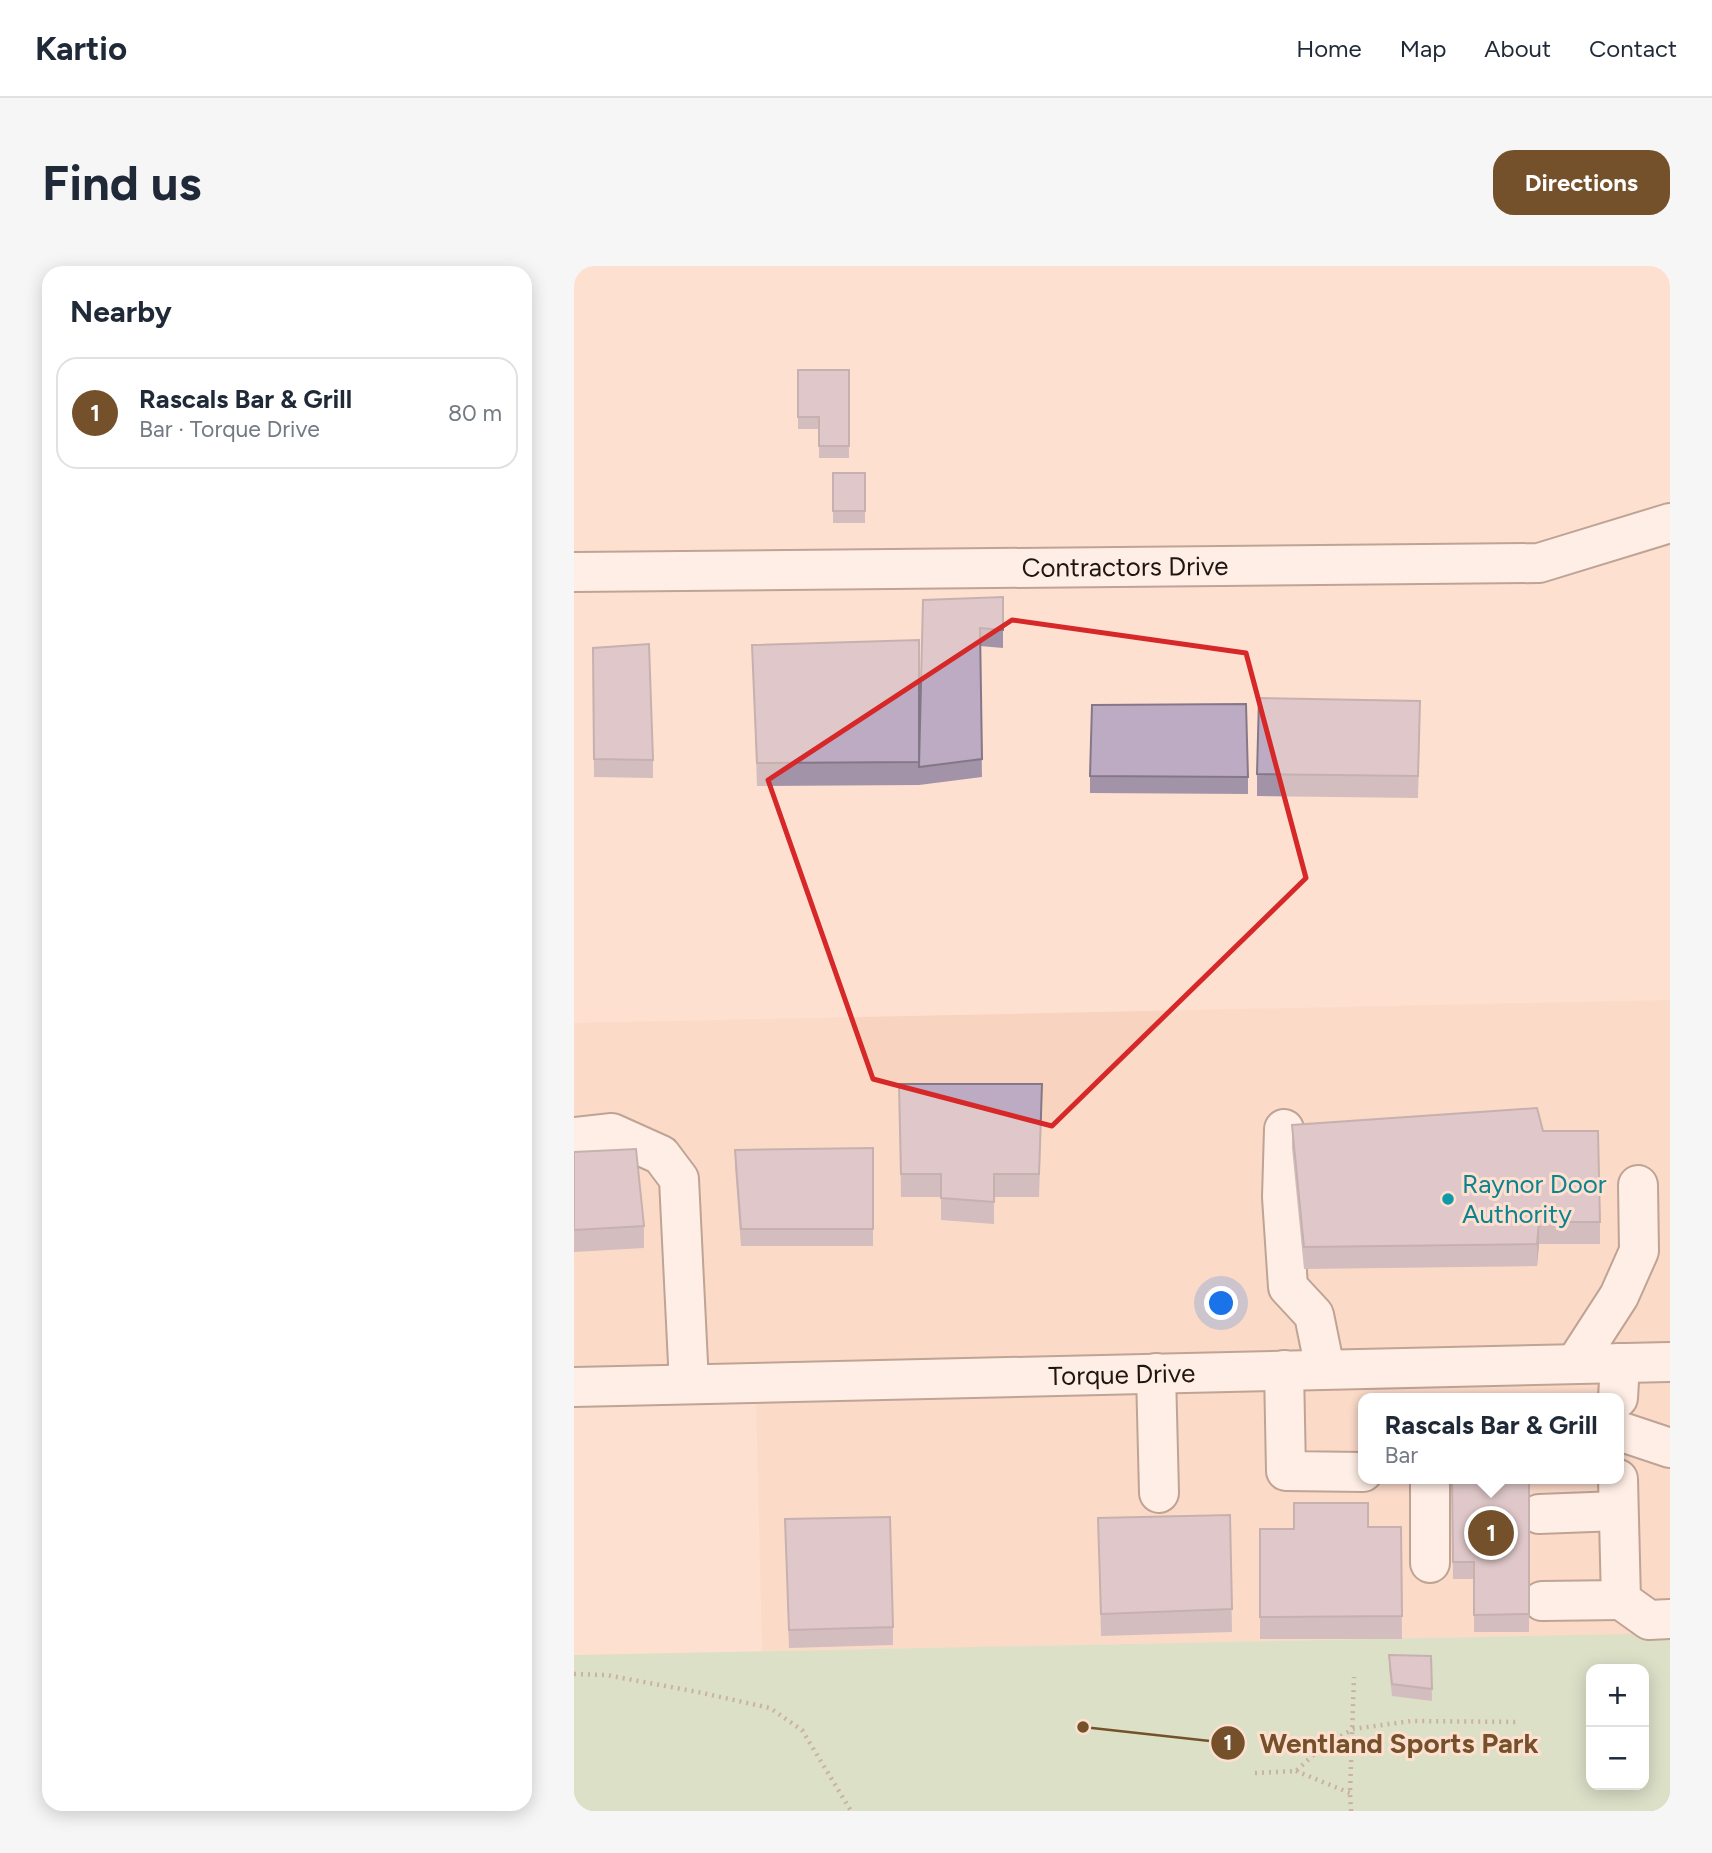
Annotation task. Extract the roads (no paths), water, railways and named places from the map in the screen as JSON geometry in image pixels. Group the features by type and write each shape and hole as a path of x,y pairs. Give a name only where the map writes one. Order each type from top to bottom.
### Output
{"street":[{"name":"Contractors Drive","path":"574,572 1539,563 1670,523"},
{"path":"1284,1129 1282,1196 1288,1287 1314,1315 1325,1369"},
{"path":"574,1137 612,1133 661,1155 679,1179 689,1384"},
{"path":"1575,1364 1619,1296 1639,1251 1638,1185"},
{"name":"Torque Drive","path":"574,1387 1325,1369 1373,1383 1429,1383 1575,1364 1619,1380 1670,1362"},
{"path":"1284,1370 1286,1471 1358,1472"},
{"path":"1156,1373 1159,1493"},
{"path":"1624,1433 1670,1448"},
{"path":"1430,1484 1430,1563"},
{"path":"1539,1514 1618,1495 1621,1600"},
{"path":"1542,1601 1621,1600 1649,1620 1670,1619"}],"place":[{"name":"Raynor Door Authority","path":"1448,1199"},
{"name":"Rascals Bar & Grill","path":"1491,1533"},
{"name":"Wentland Sports Park","path":"1083,1727"}]}
